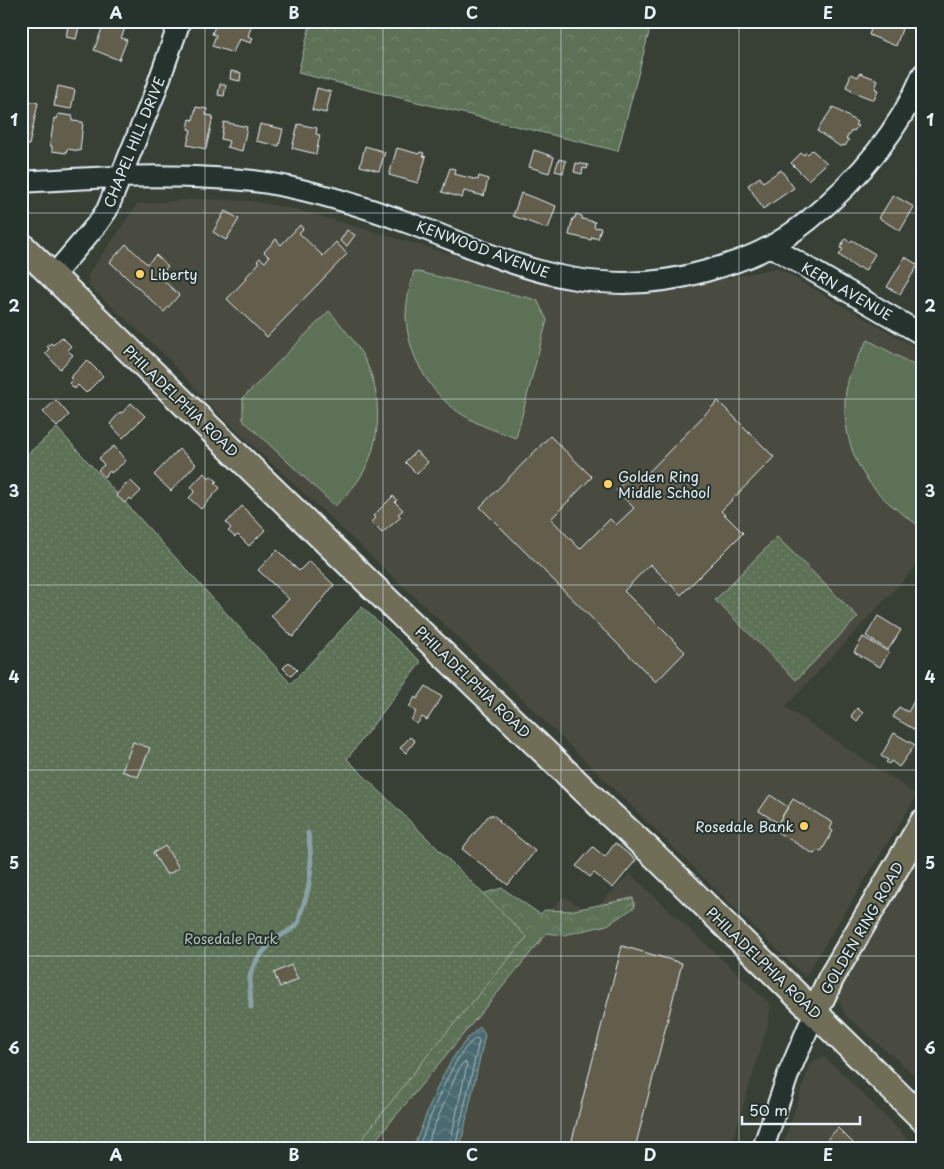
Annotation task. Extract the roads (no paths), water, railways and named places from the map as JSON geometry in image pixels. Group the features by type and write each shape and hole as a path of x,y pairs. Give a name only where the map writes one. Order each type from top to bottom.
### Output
{"main road":[{"name":"PHILADELPHIA ROAD","path":"21,245 340,555 601,806 652,852 923,1119"},
{"name":"GOLDEN RING ROAD","path":"815,1012 835,971 923,822"}],"street":[{"name":"CHAPEL HILL DRIVE","path":"53,276 107,210 154,95 180,21"},
{"name":"KENWOOD AVENUE","path":"21,182 120,177 193,176 249,180 317,194 398,219 503,259 559,276 595,282 629,282 681,277 754,256 772,246 830,203 866,167 879,151 904,113 923,74"},
{"name":"KERN AVENUE","path":"772,246 923,335"},
{"name":"GOLDEN RING ROAD","path":"763,1148 788,1074 815,1012"}],"water":[{"path":"480,1027 485,1035 460,1148 413,1148 432,1099 448,1067 468,1038"}],"waterway":[{"path":"251,1007 250,981 255,964 269,946 293,928 299,921 308,890 311,871 308,833"}],"place":[{"name":"Liberty","path":"140,274"},
{"name":"Golden Ring Middle School","path":"608,484"},
{"name":"Rosedale Bank","path":"804,826"}],"park label":[{"name":"Rosedale Park","path":"231,938"}]}
